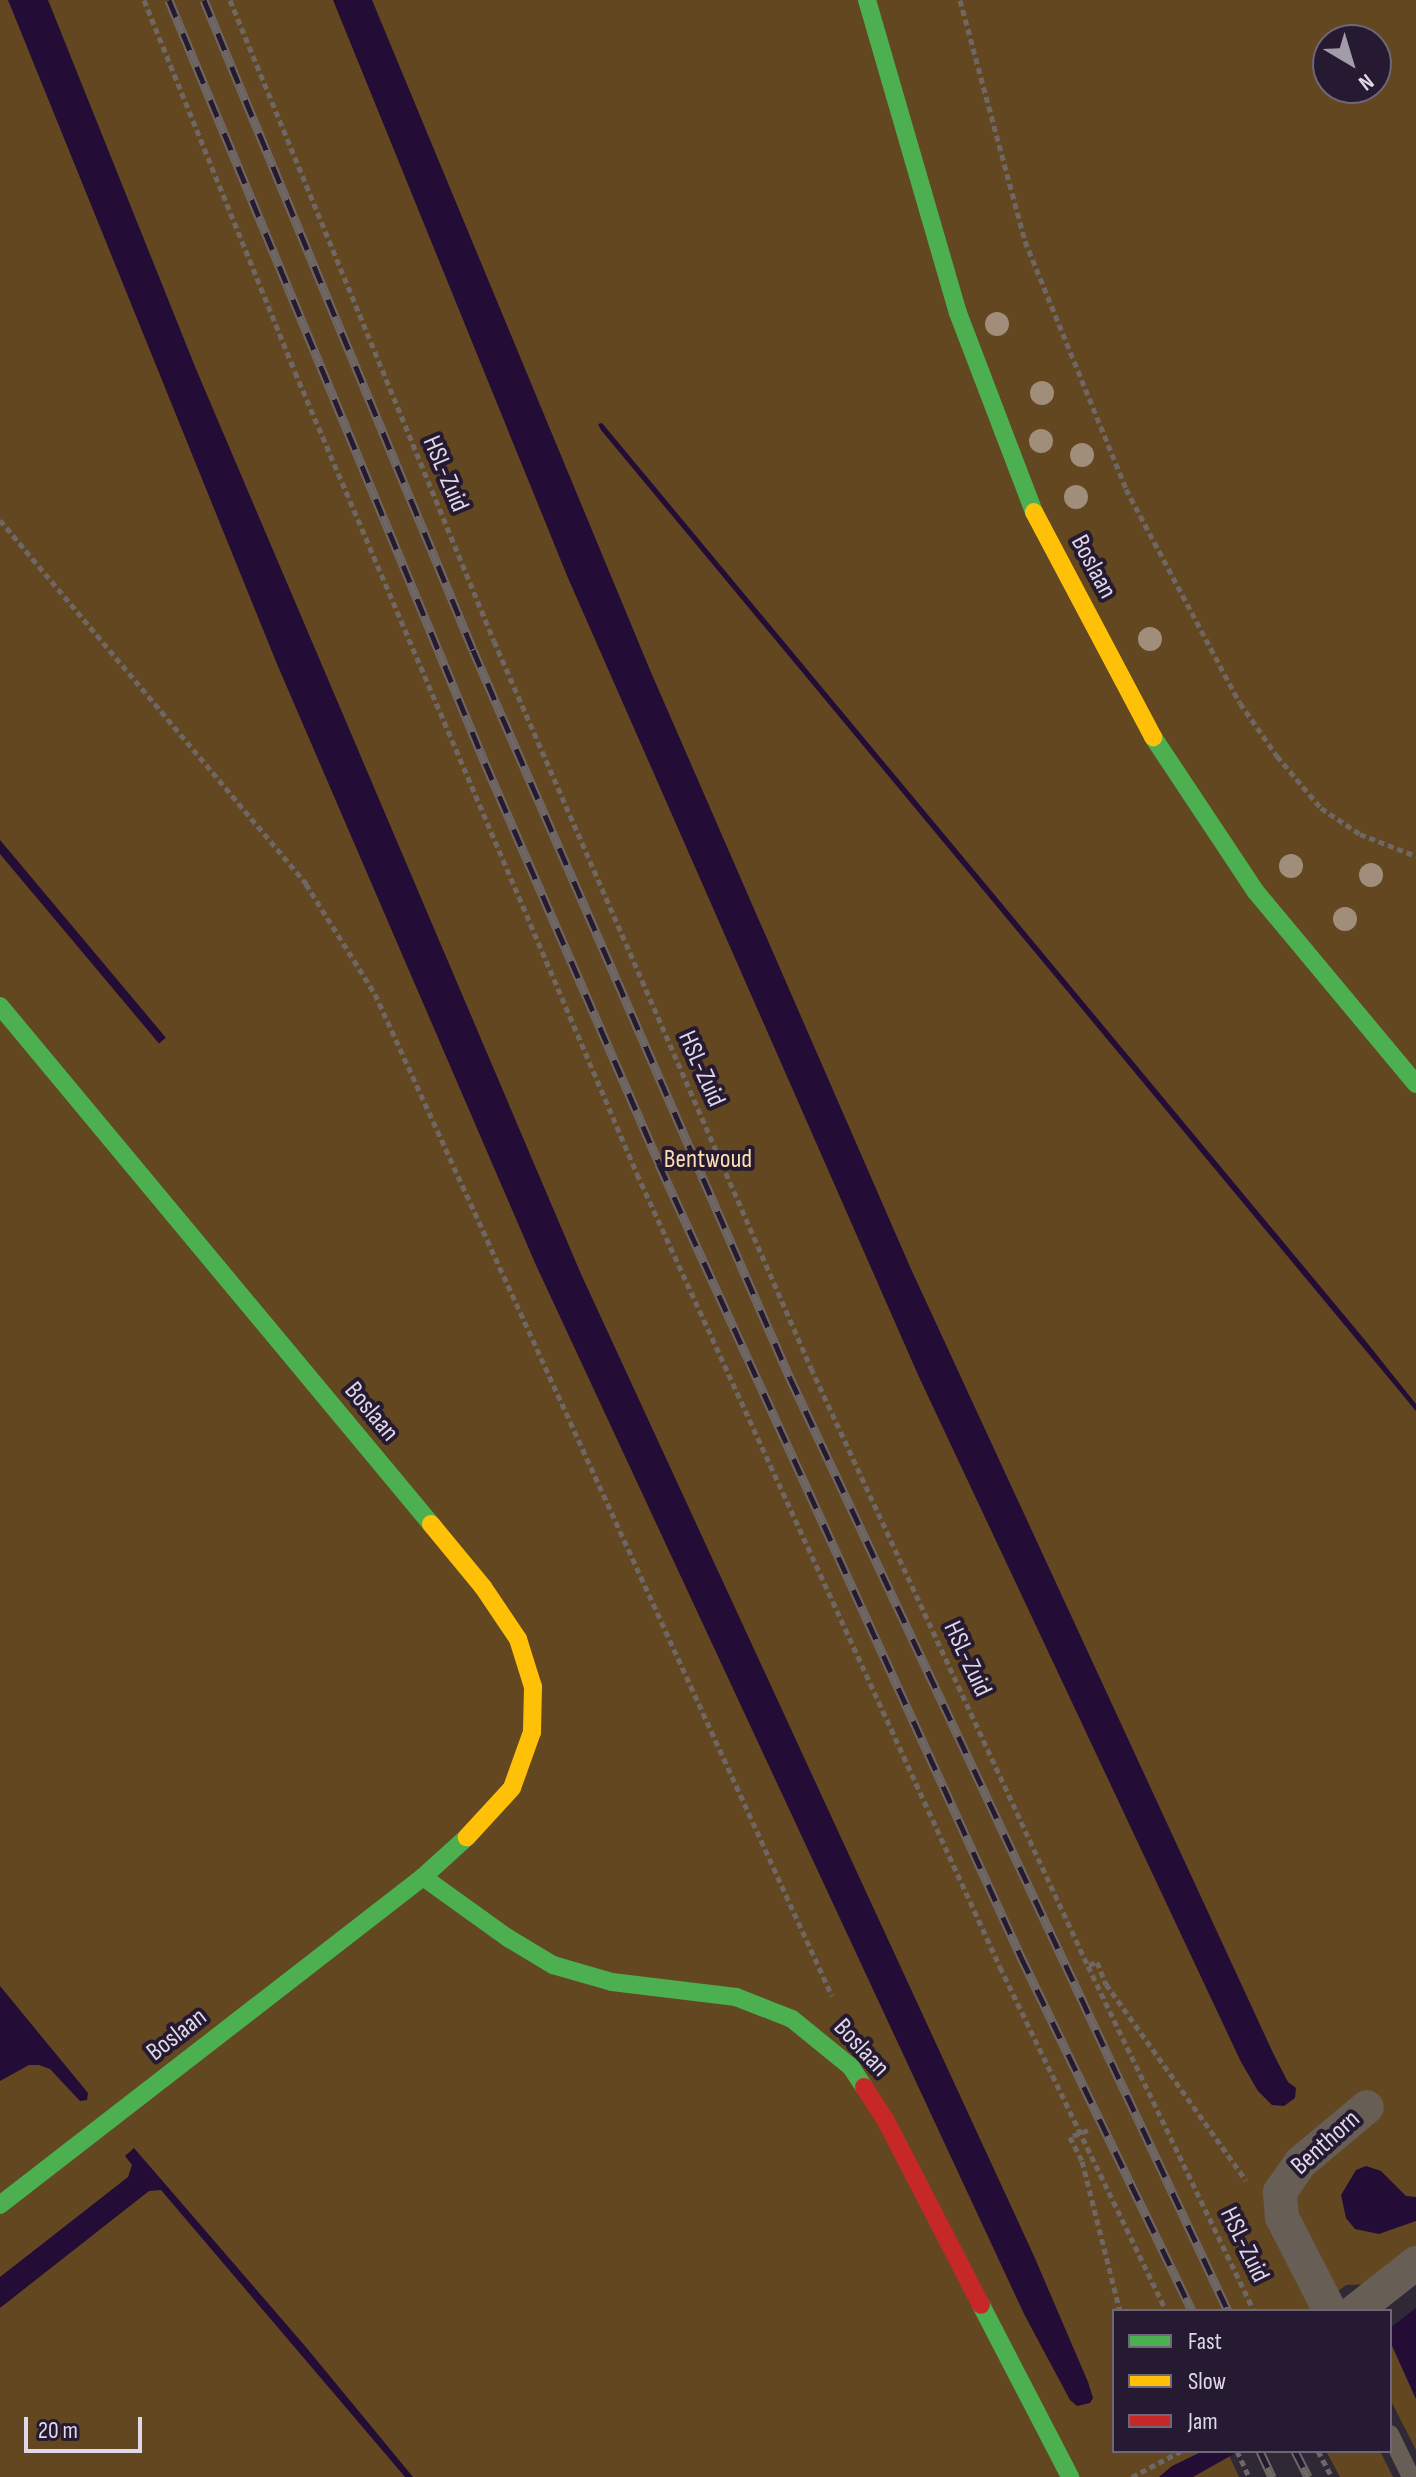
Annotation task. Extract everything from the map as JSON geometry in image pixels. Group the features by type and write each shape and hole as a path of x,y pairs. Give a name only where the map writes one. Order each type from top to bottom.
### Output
{"street":[{"name":"Boslaan","path":"867,0 958,313 1035,514 1153,736 1256,892 1416,1084"},
{"name":"Boslaan","path":"0,1006 483,1587 518,1639 533,1687 532,1732 512,1788 484,1821 423,1877 0,2205"},
{"name":"Boslaan","path":"423,1877 508,1938 553,1965 612,1982 736,1997 792,2019 833,2050 859,2078 885,2119 1070,2477"},
{"name":"Benthorn","path":"1329,2309 1282,2217 1280,2192 1300,2163 1367,2107"},
{"path":"1358,2309 1416,2263"}],"lane":[{"path":"1392,2438 1411,2477"}],"path":[{"path":"144,0 337,472 637,1174 837,1617 1165,2309"},
{"name":"HSL-Zuid","path":"230,0 376,359 629,956 824,1397 1088,1966 1253,2309"},
{"path":"960,0 1025,241 1126,489 1197,623 1240,703 1277,756 1321,808 1360,834 1416,856"},
{"path":"0,520 306,884 369,983 444,1138 567,1417 837,2007"},
{"path":"1088,1966 1097,1962 1106,1984 1254,2192"},
{"path":"1088,2130 1070,2137 1082,2161 1119,2309"},
{"path":"1132,2477 1177,2453"},
{"path":"1238,2453 1249,2477"},
{"path":"1319,2453 1332,2477"}],"green space":[{"name":"Bentwoud","path":"0,0 1416,0 1416,2252 1374,2284 1346,2285 1316,2309 1112,2309 1112,2453 1228,2453 1239,2477 0,2477"},
{"path":"1392,2345 1416,2399 1416,2450 1392,2403"},
{"path":"1327,2453 1381,2453 1393,2477 1340,2477"}],"shaded area":[{"path":"8,0 48,0 196,369 581,1274 1034,2256 1088,2382 1093,2398 1090,2403 1077,2406 1070,2400 1024,2314 535,1263 277,664"},
{"path":"333,0 372,0 650,670 911,1269 1274,2055 1288,2082 1296,2088 1295,2098 1284,2106 1272,2105 1258,2091 1241,2062 919,1377 568,578"},
{"path":"602,423 1364,1339 1416,1404 1416,1411 601,430 598,424"},
{"path":"0,840 166,1038 159,1043 0,854"},
{"path":"0,1986 88,2093 87,2100 80,2101 50,2069 39,2065 29,2065 0,2081"},
{"path":"134,2148 413,2477 405,2477 161,2190 149,2191 0,2308 0,2277 128,2177 132,2165 125,2156"},
{"path":"1366,2166 1381,2171 1406,2196 1416,2197 1416,2221 1379,2234 1355,2229 1346,2218 1341,2195 1356,2170"},
{"path":"1416,2308 1416,2399 1392,2345 1392,2326"},
{"path":"1199,2453 1235,2453 1193,2477 1159,2477 1172,2466"}],"railway":[{"path":"169,0 485,763 659,1164 1021,1957 1191,2309"},
{"path":"204,0 473,650 790,1378 1227,2309"},
{"path":"1261,2453 1272,2477"},
{"path":"1296,2453 1308,2477"}],"traffic: fast":[{"path":"867,0 958,313 1034,512"},
{"path":"1153,737 1256,892 1416,1084"},
{"path":"0,1006 431,1524"},
{"path":"0,2205 423,1877 467,1837"},
{"path":"423,1877 508,1938 553,1965 612,1982 736,1997 792,2019 851,2067 864,2087"},
{"path":"981,2305 1070,2477"}],"traffic: slow":[{"path":"1034,512 1153,737"},
{"path":"431,1524 483,1587 518,1639 533,1687 532,1732 512,1788 467,1837"}],"traffic: jam":[{"path":"864,2087 885,2119 981,2305"}]}
